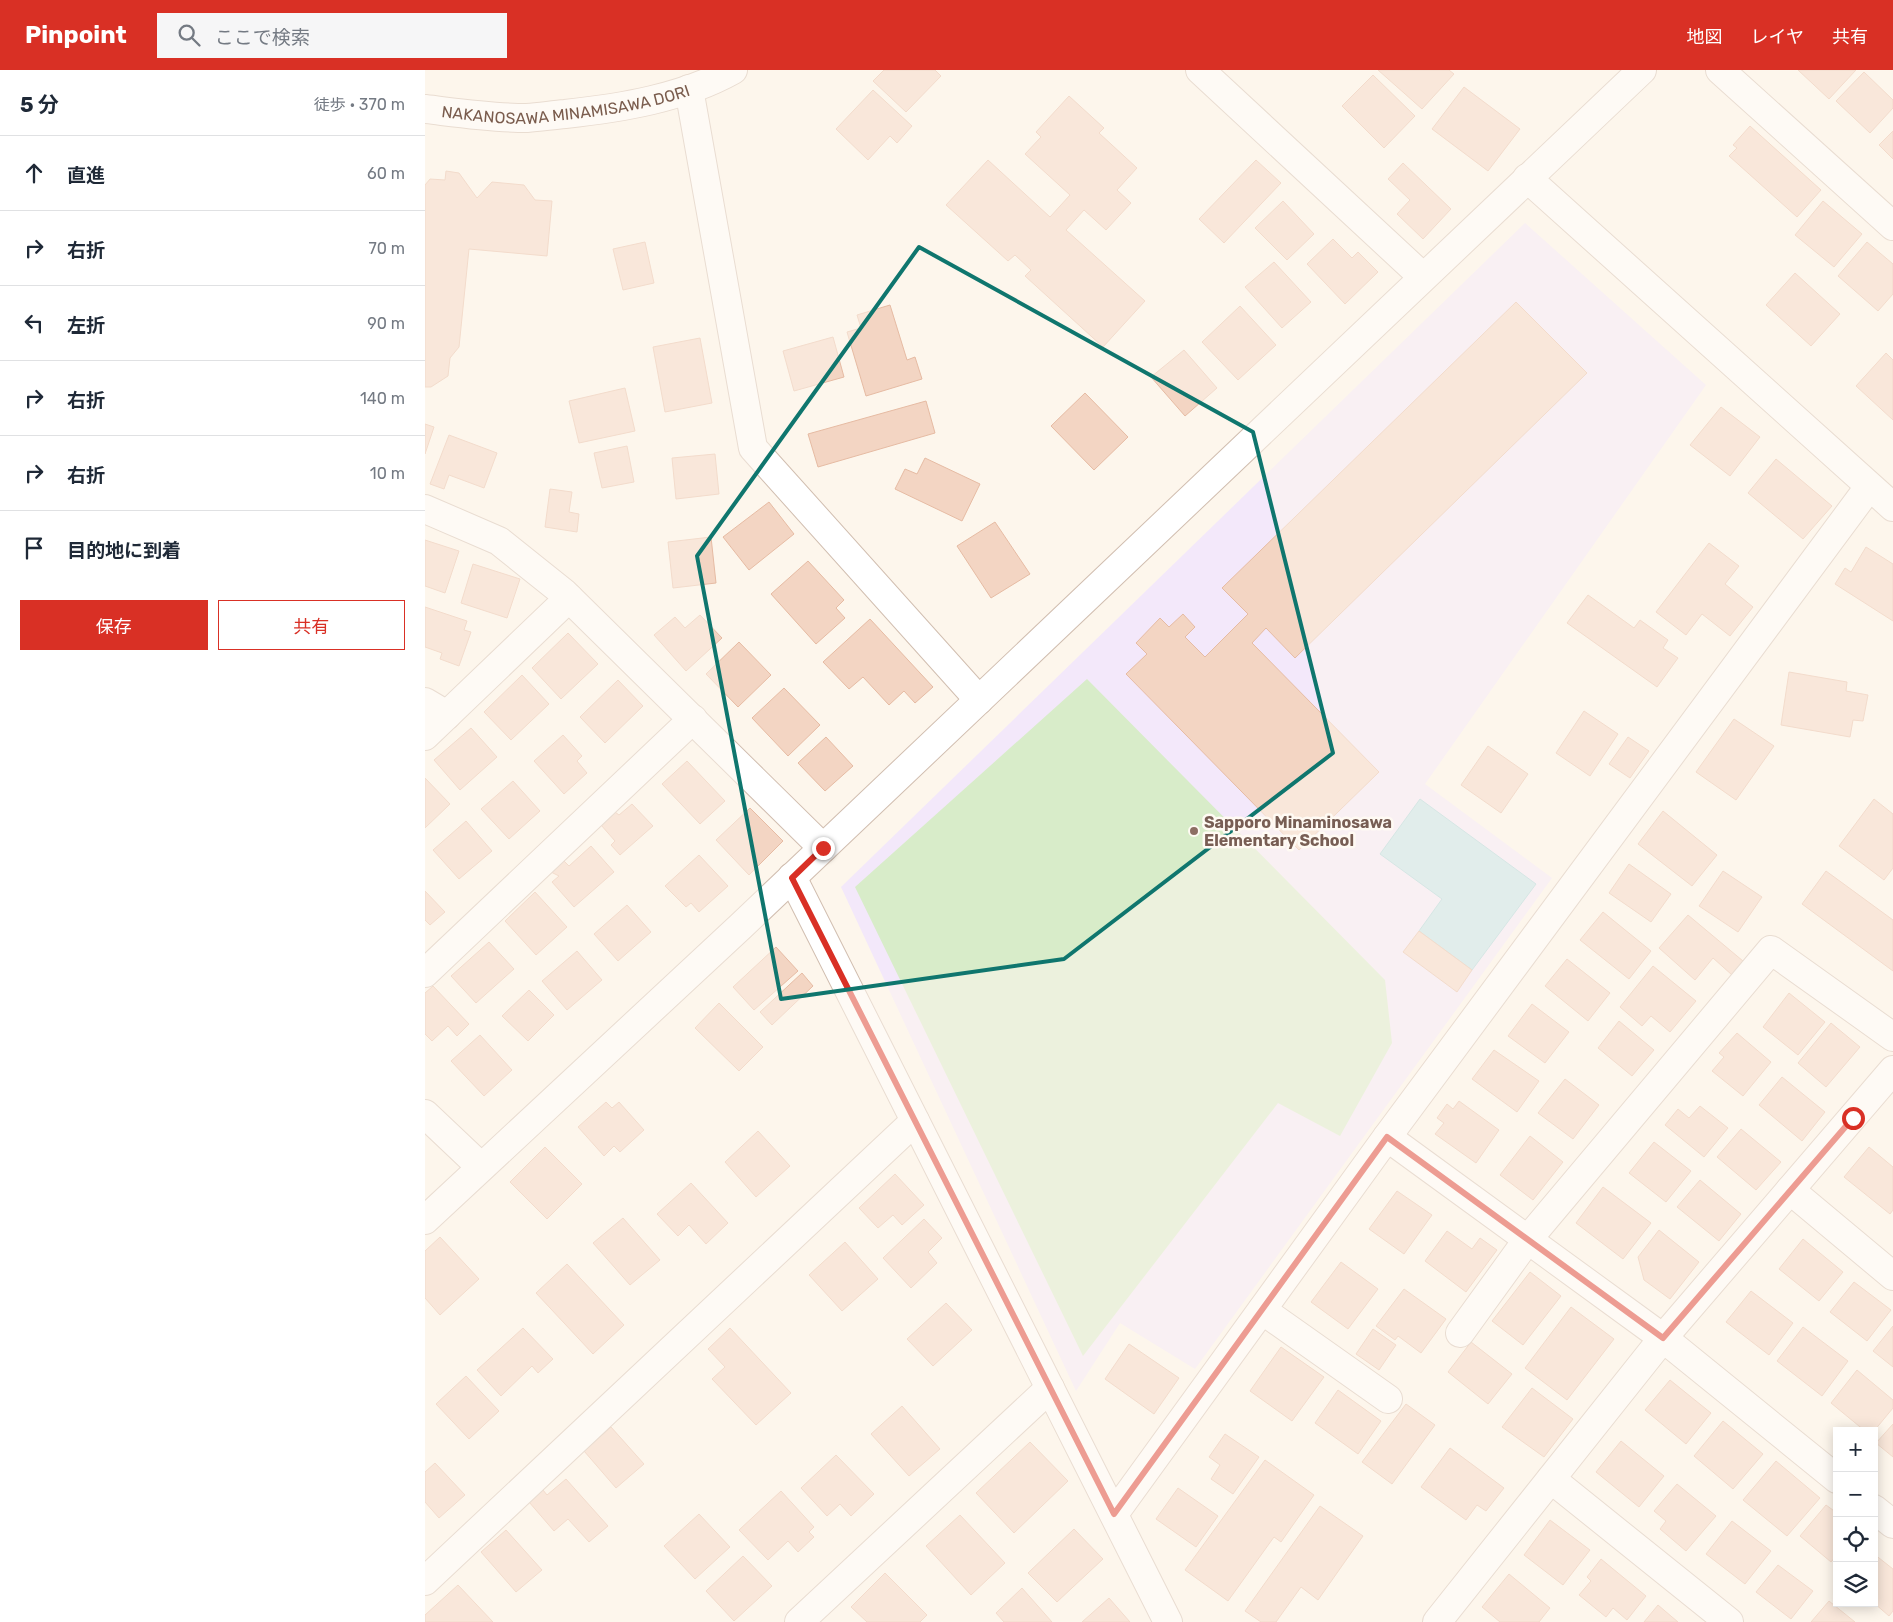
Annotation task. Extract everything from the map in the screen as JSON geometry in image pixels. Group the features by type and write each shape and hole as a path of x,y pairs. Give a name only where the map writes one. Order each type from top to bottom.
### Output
{"street":[{"name":"NAKANOSAWA MINAMISAWA DORI","path":"425,108 467,114 527,118 595,111 642,102 689,89 733,70"},
{"path":"1200,70 1423,277"},
{"path":"425,1220 792,878 1642,70"},
{"path":"1720,70 1893,226"},
{"path":"689,89 753,448 979,700"},
{"path":"1527,178 1893,508"},
{"path":"1114,1514 1387,1137 1869,487"},
{"path":"425,509 499,541 569,598 823,848"},
{"path":"425,736 436,708 569,598"},
{"path":"425,973 693,719"},
{"path":"792,878 1168,1622"},
{"path":"1460,1333 1528,1239 1771,950 1893,1037"},
{"path":"1437,1622 1663,1338 1893,1070"},
{"path":"425,1114 481,1167"},
{"path":"425,1581 915,1121"},
{"path":"1387,1137 1663,1338 1833,1476"},
{"path":"1790,1190 1893,1276"},
{"path":"1262,1310 1388,1399"},
{"path":"799,1622 1050,1388"},
{"path":"1551,1479 1729,1622"},
{"path":"1878,1512 1893,1524"}],"highlighted area":[{"path":"919,247 1253,432 1333,753 1064,959 781,999 697,556"}],"shaded area":[{"name":"Sapporo Minaminosawa Elementary School","path":"1525,223 1706,385 1425,784 1552,878 1195,1369 1120,1323 1076,1391 841,887"}],"green space":[{"path":"1087,679 1385,980 1392,1043 1340,1136 1278,1103 1083,1356 855,887"}],"water":[{"path":"1420,799 1536,884 1472,970 1419,931 1442,899 1380,854"}],"building":[{"path":"884,70 935,70 941,76 906,112 873,81"},
{"path":"1378,70 1449,70 1454,74 1422,109"},
{"path":"1798,70 1856,70 1829,99"},
{"path":"1864,72 1893,100 1893,108 1870,133 1836,101"},
{"path":"1373,75 1415,116 1384,148 1342,106"},
{"path":"1464,87 1520,129 1488,171 1432,129"},
{"path":"873,90 912,126 897,143 890,136 868,160 836,129"},
{"path":"1069,96 1104,128 1099,133 1137,168 1117,190 1131,203 1106,230 1084,210 1066,230 1145,301 1103,347 1025,276 1031,270 1015,255 1008,261 946,205 988,160 1050,217 1070,195 1025,154 1041,137 1036,132"},
{"path":"1750,126 1821,190 1797,217 1729,156 1737,148 1733,145"},
{"path":"1893,131 1893,159 1879,145"},
{"path":"1256,160 1281,183 1224,243 1199,219"},
{"path":"1403,163 1451,209 1423,239 1397,214 1410,200 1388,179"},
{"path":"446,171 459,173 477,198 492,182 524,185 535,200 552,201 547,256 469,249 459,347 450,358 448,376 431,387 425,387 425,185 430,179 445,180"},
{"path":"1283,201 1314,234 1287,260 1255,228"},
{"path":"1823,201 1862,234 1834,267 1795,235"},
{"path":"1333,239 1352,258 1358,252 1378,272 1345,304 1307,264"},
{"path":"645,242 654,283 623,290 613,249"},
{"path":"1867,242 1893,264 1893,294 1878,311 1838,276"},
{"path":"1274,262 1311,302 1282,328 1245,287"},
{"path":"1795,273 1840,314 1811,346 1766,305"},
{"path":"1516,302 1587,373 1295,658 1266,628 1252,643 1379,772 1299,850 1126,674 1147,654 1136,643 1160,618 1169,627 1183,614 1195,627 1185,637 1205,657 1248,614 1222,588"},
{"path":"890,305 907,360 915,357 922,379 866,396 847,332 861,328 857,315"},
{"path":"1240,306 1276,345 1238,380 1202,342"},
{"path":"833,337 844,377 794,391 783,351"},
{"path":"700,338 712,403 665,412 653,347"},
{"path":"1184,350 1217,388 1185,416 1151,377"},
{"path":"1886,353 1893,360 1893,420 1856,386"},
{"path":"625,388 635,431 579,443 569,401"},
{"path":"1085,393 1128,437 1094,470 1051,426"},
{"path":"926,401 935,433 818,467 808,434"},
{"path":"1721,407 1760,437 1730,476 1690,445"},
{"path":"425,424 434,427 425,454"},
{"path":"449,435 497,453 484,488 449,475 444,489 430,484"},
{"path":"627,446 634,482 602,488 594,453"},
{"path":"715,454 719,494 676,499 672,458"},
{"path":"925,458 980,484 962,521 895,489 905,469 917,474"},
{"path":"1776,459 1832,506 1803,539 1748,493"},
{"path":"550,489 572,492 569,512 579,514 577,532 545,527"},
{"path":"769,502 794,534 749,570 723,537"},
{"path":"995,522 1030,574 991,598 957,546"},
{"path":"711,537 716,583 673,588 668,542"},
{"path":"425,540 459,551 445,593 425,586"},
{"path":"1709,543 1739,566 1725,584 1753,607 1730,636 1702,614 1686,635 1656,612"},
{"path":"1866,547 1893,564 1893,621 1835,584 1845,568 1851,572"},
{"path":"808,561 844,600 836,608 845,618 816,644 771,594"},
{"path":"473,564 520,579 507,618 461,603"},
{"path":"1588,595 1634,628 1640,620 1668,640 1663,648 1678,658 1657,687 1567,623"},
{"path":"425,607 467,621 464,630 471,632 459,666 440,659 442,653 425,647"},
{"path":"700,615 722,638 686,671 654,635 675,617 685,628"},
{"path":"870,619 933,687 915,703 904,691 889,705 863,677 849,689 823,662"},
{"path":"568,633 598,664 561,699 532,668"},
{"path":"739,642 771,675 738,707 706,674"},
{"path":"1789,672 1847,682 1846,691 1868,695 1863,721 1853,720 1850,737 1781,725"},
{"path":"522,675 549,704 511,740 484,712"},
{"path":"618,680 643,706 605,743 580,717"},
{"path":"784,688 820,725 788,756 752,718"},
{"path":"1584,711 1618,734 1590,776 1556,753"},
{"path":"1734,719 1774,746 1736,800 1696,772"},
{"path":"471,728 497,757 460,790 434,760"},
{"path":"563,735 582,756 577,761 587,773 564,794 534,761"},
{"path":"826,737 853,766 825,791 798,763"},
{"path":"1628,737 1649,751 1630,778 1609,764"},
{"path":"1488,746 1528,774 1501,813 1461,785"},
{"path":"687,761 725,801 700,824 662,784"},
{"path":"425,778 450,804 425,828"},
{"path":"513,781 540,811 509,839 481,809"},
{"path":"1874,799 1893,814 1893,868 1884,880 1839,846"},
{"path":"632,804 653,826 620,855 611,845 615,841 601,825 615,812 619,815"},
{"path":"750,808 783,841 749,875 716,840"},
{"path":"1663,811 1717,855 1692,886 1638,844"},
{"path":"466,821 492,851 459,879 433,850"},
{"path":"591,846 614,872 574,907 552,882 559,876 551,872 563,860 569,866"},
{"path":"699,855 728,886 699,912 691,903 686,907 665,886"},
{"path":"1629,864 1671,894 1651,922 1609,893"},
{"path":"1723,871 1762,897 1738,932 1699,906"},
{"path":"1826,871 1893,920 1893,971 1802,904"},
{"path":"425,891 445,912 430,925 425,920"},
{"path":"535,892 567,927 536,955 505,921"},
{"path":"627,905 651,932 618,961 594,934"},
{"path":"1603,912 1651,951 1629,979 1580,940"},
{"path":"1688,915 1743,961 1732,975 1713,958 1695,980 1659,948"},
{"path":"1419,931 1472,970 1457,992 1403,952"},
{"path":"489,942 514,969 476,1003 451,976"},
{"path":"776,947 798,971 754,1010 733,987"},
{"path":"577,951 602,980 567,1010 542,981"},
{"path":"1567,959 1610,993 1588,1021 1545,986"},
{"path":"1653,966 1696,1001 1670,1032 1651,1016 1642,1026 1620,1007"},
{"path":"802,973 813,986 772,1025 760,1012"},
{"path":"433,986 469,1024 457,1036 448,1026 432,1041 425,1034 425,993"},
{"path":"529,990 554,1015 528,1041 502,1016"},
{"path":"1789,993 1825,1022 1798,1055 1763,1027"},
{"path":"719,1003 763,1047 739,1071 695,1028"},
{"path":"1532,1004 1569,1032 1545,1063 1508,1036"},
{"path":"1619,1021 1654,1050 1632,1076 1598,1048"},
{"path":"1831,1023 1860,1047 1826,1087 1798,1063"},
{"path":"1737,1033 1771,1062 1743,1096 1712,1071 1724,1057 1719,1053"},
{"path":"480,1035 512,1070 484,1096 451,1061"},
{"path":"1494,1050 1539,1081 1517,1112 1472,1079"},
{"path":"1782,1077 1825,1112 1802,1141 1759,1105"},
{"path":"1565,1079 1599,1105 1573,1139 1538,1113"},
{"path":"1459,1101 1499,1130 1476,1163 1435,1134 1444,1123 1437,1118 1447,1104 1453,1109"},
{"path":"606,1102 612,1108 619,1102 644,1130 620,1152 614,1146 604,1156 578,1127"},
{"path":"1700,1106 1728,1128 1704,1157 1665,1125 1678,1109 1689,1118"},
{"path":"1741,1129 1781,1162 1756,1190 1717,1157"},
{"path":"758,1131 790,1166 756,1197 725,1162"},
{"path":"1530,1136 1563,1162 1533,1200 1500,1175"},
{"path":"1654,1142 1691,1171 1666,1202 1629,1173"},
{"path":"545,1147 582,1184 547,1219 510,1182"},
{"path":"1869,1147 1893,1167 1893,1210 1890,1214 1844,1177"},
{"path":"895,1174 924,1205 902,1225 893,1215 878,1228 859,1208"},
{"path":"1700,1180 1741,1214 1719,1241 1677,1207"},
{"path":"691,1183 728,1223 706,1244 689,1225 678,1236 657,1214"},
{"path":"1603,1187 1651,1223 1623,1259 1576,1223"},
{"path":"1397,1191 1432,1215 1404,1254 1369,1229"},
{"path":"623,1218 660,1260 630,1285 593,1243"},
{"path":"924,1219 942,1238 928,1252 937,1263 911,1288 883,1258"},
{"path":"1659,1230 1699,1262 1670,1299 1644,1280 1638,1257"},
{"path":"1447,1231 1472,1249 1480,1238 1497,1250 1466,1292 1425,1261"},
{"path":"440,1237 479,1279 440,1315 425,1298 425,1251"},
{"path":"1803,1239 1843,1272 1819,1301 1779,1269"},
{"path":"845,1242 878,1279 842,1311 809,1275"},
{"path":"1341,1262 1378,1289 1348,1329 1311,1302"},
{"path":"567,1264 624,1325 593,1354 536,1293"},
{"path":"1530,1272 1561,1296 1523,1345 1492,1321"},
{"path":"1854,1282 1891,1310 1867,1341 1830,1312"},
{"path":"1404,1289 1446,1319 1421,1353 1398,1336 1395,1340 1376,1326"},
{"path":"1751,1291 1793,1323 1769,1355 1726,1322"},
{"path":"946,1303 972,1330 933,1366 907,1339"},
{"path":"1571,1307 1614,1339 1567,1400 1525,1368"},
{"path":"1893,1326 1893,1367 1873,1351"},
{"path":"1803,1327 1848,1361 1822,1396 1777,1361"},
{"path":"523,1328 553,1359 538,1373 532,1366 501,1396 477,1370"},
{"path":"730,1328 791,1393 756,1425 712,1379 725,1367 708,1349"},
{"path":"1373,1329 1396,1345 1379,1370 1356,1354"},
{"path":"1471,1342 1512,1374 1488,1404 1448,1372"},
{"path":"1129,1344 1179,1378 1154,1414 1105,1379"},
{"path":"1281,1347 1324,1377 1292,1421 1250,1391"},
{"path":"1857,1370 1893,1400 1893,1408 1877,1427 1860,1427 1831,1403"},
{"path":"466,1376 499,1411 469,1439 436,1404"},
{"path":"1670,1380 1711,1413 1686,1444 1645,1410"},
{"path":"1532,1388 1573,1419 1544,1457 1502,1427"},
{"path":"1338,1390 1381,1421 1358,1454 1315,1423"},
{"path":"1406,1404 1435,1425 1392,1484 1362,1462"},
{"path":"902,1406 940,1449 909,1476 871,1434"},
{"path":"1723,1421 1763,1454 1733,1489 1694,1456"},
{"path":"1893,1424 1893,1457 1878,1445 1878,1441"},
{"path":"611,1427 644,1464 616,1488 584,1451"},
{"path":"1225,1434 1259,1457 1233,1494 1211,1479 1220,1465 1209,1457"},
{"path":"1621,1441 1664,1476 1639,1507 1596,1472"},
{"path":"1030,1442 1068,1481 1014,1533 976,1493"},
{"path":"1450,1448 1504,1488 1486,1511 1477,1505 1466,1520 1421,1487"},
{"path":"836,1455 874,1494 851,1516 840,1504 827,1516 801,1488"},
{"path":"1265,1460 1314,1495 1281,1542 1274,1537 1228,1601 1185,1570"},
{"path":"1776,1461 1820,1498 1787,1536 1743,1500"},
{"path":"435,1463 465,1495 439,1518 425,1502 425,1472"},
{"path":"566,1479 608,1526 589,1542 568,1519 554,1531 529,1502 543,1490 547,1495"},
{"path":"1677,1484 1716,1516 1686,1551 1660,1529 1666,1521 1654,1511"},
{"path":"1178,1488 1218,1516 1196,1547 1156,1519"},
{"path":"781,1491 814,1527 809,1532 814,1537 798,1552 788,1541 768,1560 739,1530"},
{"path":"1826,1505 1833,1510 1833,1560 1831,1562 1800,1536"},
{"path":"1320,1506 1363,1536 1318,1600 1301,1587 1276,1622 1261,1622 1245,1611"},
{"path":"699,1514 730,1547 695,1579 664,1546"},
{"path":"960,1515 1005,1563 971,1595 926,1546"},
{"path":"1550,1520 1590,1550 1563,1585 1524,1555"},
{"path":"1732,1521 1771,1551 1745,1584 1706,1554"},
{"path":"1074,1529 1103,1559 1057,1602 1028,1573"},
{"path":"506,1530 542,1570 516,1592 481,1552"},
{"path":"743,1556 772,1586 734,1621 706,1591"},
{"path":"1878,1557 1893,1569 1893,1611 1889,1616 1878,1606"},
{"path":"1601,1559 1646,1596 1627,1620 1613,1608 1606,1617 1579,1595 1591,1581 1587,1577"},
{"path":"1778,1565 1813,1591 1791,1619 1756,1592"},
{"path":"885,1573 927,1615 920,1622 867,1622 851,1607"},
{"path":"1509,1574 1550,1608 1539,1622 1500,1622 1482,1607"},
{"path":"458,1585 493,1622 425,1622 425,1615"},
{"path":"1022,1588 1052,1622 1004,1622 996,1613"},
{"path":"1109,1598 1130,1622 1082,1622"},
{"path":"1829,1601 1833,1604 1833,1607 1836,1607 1855,1622 1811,1622"},
{"path":"1658,1605 1678,1622 1644,1622"}],"place":[{"name":"Sapporo Minaminosawa Elementary School","path":"1194,831"}],"route":[{"path":"823,848 792,878 1114,1514 1387,1137 1663,1338 1853,1118"}]}
